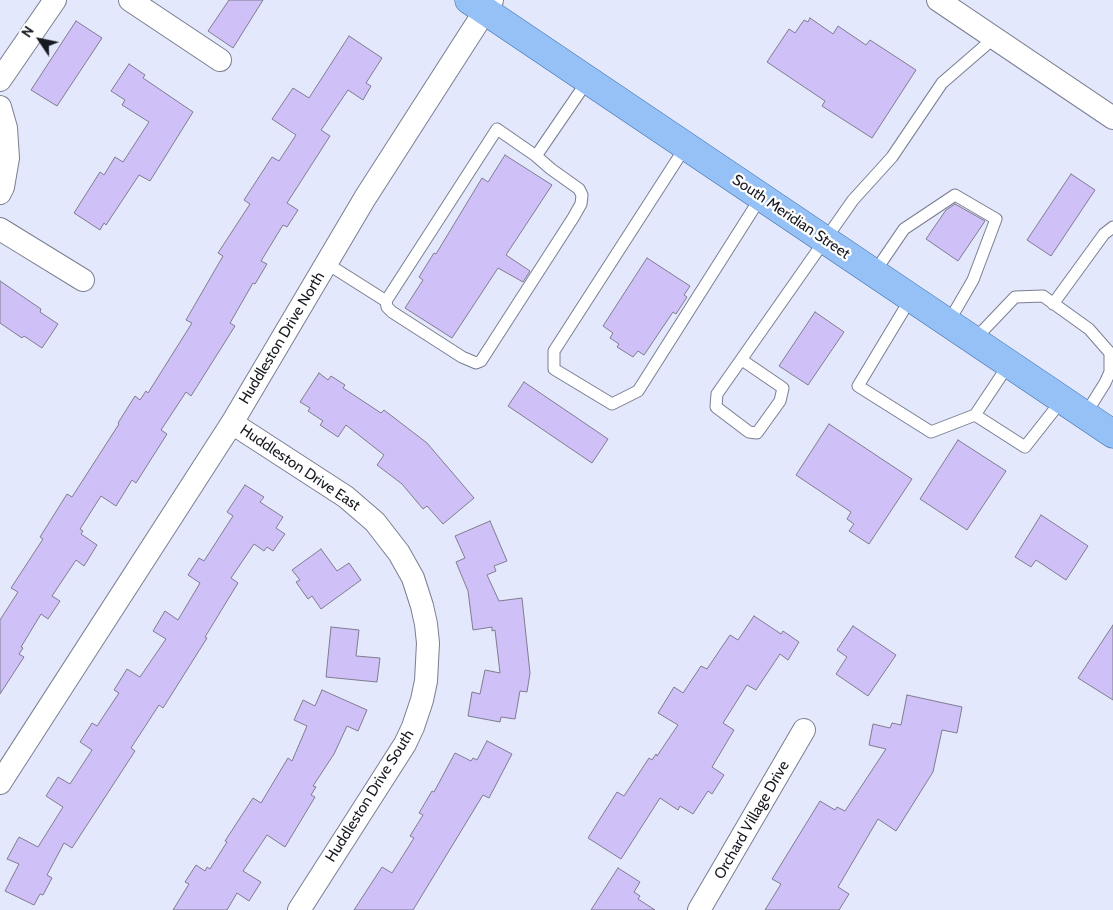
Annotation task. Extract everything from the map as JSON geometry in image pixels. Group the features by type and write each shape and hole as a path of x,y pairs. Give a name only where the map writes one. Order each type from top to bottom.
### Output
{"main road":[{"name":"South Meridian Street","path":"482,4 588,80 1113,434"}],"street":[{"path":"0,80 55,0"},
{"path":"130,0 220,60"},
{"path":"938,0 1113,118"},
{"name":"Huddleston Drive North","path":"0,783 232,423 482,4"},
{"path":"0,107 6,128 8,158 3,187 0,193"},
{"path":"0,229 83,280"},
{"name":"Huddleston Drive East","path":"232,423 361,509 387,537 404,561"},
{"name":"Huddleston Drive South","path":"299,910 405,744 420,709 428,662 427,634 422,606 413,578 404,561"},
{"name":"Orchard Village Drive","path":"699,910 804,730"}],"lane":[{"path":"742,360 783,388 780,401 757,433 749,432 716,407 717,394 853,200 892,157 942,83 994,38"},
{"path":"536,156 588,80"},
{"path":"497,129 579,189 582,195 581,204 481,361 476,363 462,357 392,312 387,307 386,301 497,129"},
{"path":"686,146 554,351 554,369 612,404 638,391 762,197"},
{"path":"874,273 904,229 955,195 996,219 973,280 948,323"},
{"path":"1054,304 1104,234 1113,227"},
{"path":"326,263 386,301"},
{"path":"974,340 1015,298 1043,296 1089,329 1112,351 1110,372 1085,415"},
{"path":"911,298 858,386 931,432 975,415 1009,364"},
{"path":"975,415 1025,447 1062,400"}],"building":[{"path":"229,0 263,0 233,48 208,31"},
{"path":"810,18 833,34 838,26 866,45 870,40 916,70 872,138 822,106 825,101 767,62 789,29 795,33 804,20 808,22"},
{"path":"76,21 102,38 57,106 31,90"},
{"path":"349,36 382,58 366,83 371,86 363,100 348,90 321,130 330,136 287,203 298,210 287,227 283,225 261,261 267,264 255,284 253,283 230,323 235,326 191,396 186,392 161,430 167,434 136,483 132,480 116,506 101,496 80,529 83,531 81,534 97,545 84,566 76,560 52,596 60,601 48,619 41,614 21,647 23,648 19,654 24,657 0,694 0,620 18,592 11,588 43,539 40,537 67,494 72,497 135,396 140,400 146,391 148,393 192,323 186,320 223,256 218,253 250,204 244,200 272,157 279,161 296,135 272,119 293,88 309,98"},
{"path":"129,64 145,75 143,78 193,112 150,181 139,175 106,225 104,223 100,230 74,213 100,172 104,175 115,157 123,162 149,122 122,105 125,100 111,91"},
{"path":"505,155 552,185 506,255 530,271 523,282 498,268 452,338 405,308 423,280 419,277 434,253 436,254 482,178 488,182"},
{"path":"1071,174 1095,190 1051,256 1027,240"},
{"path":"955,204 985,221 958,261 926,239 946,210"},
{"path":"647,258 690,286 684,295 687,297 676,314 673,312 644,355 638,351 633,357 617,347 619,344 610,338 613,333 603,326"},
{"path":"0,281 41,309 40,312 58,324 42,348 24,336 22,338 0,323"},
{"path":"815,312 844,332 808,385 779,366"},
{"path":"319,373 328,380 331,376 345,385 343,388 381,413 384,410 427,443 474,498 443,524 427,506 423,509 402,484 377,465 384,455 346,425 338,437 320,425 323,421 308,411 310,408 300,402"},
{"path":"524,382 608,439 592,463 508,406"},
{"path":"829,424 912,479 869,544 849,531 854,524 847,519 851,512 796,475"},
{"path":"958,440 1006,471 967,530 920,499"},
{"path":"245,485 264,497 260,502 283,517 276,528 285,534 273,551 267,547 264,551 254,544 231,578 238,583 205,637 207,638 163,708 159,705 131,748 135,751 72,848 64,843 47,875 52,878 43,895 40,894 34,905 5,891 19,864 7,859 19,837 38,847 63,807 46,796 58,777 70,784 92,750 80,742 92,723 97,726 119,693 114,690 127,669 140,677 166,639 153,631 165,611 178,620 200,583 188,575 199,558 204,561 233,516 227,512"},
{"path":"1041,515 1088,546 1066,580 1036,560 1031,567 1015,557"},
{"path":"490,521 507,561 494,566 496,571 487,575 499,601 522,598 530,673 527,692 520,691 515,719 501,717 500,722 468,716 472,692 480,694 485,670 500,673 495,630 492,631 492,627 473,630 468,591 456,562 465,558 455,536"},
{"path":"321,549 337,571 349,563 361,580 321,609 312,596 308,599 296,582 300,580 292,570"},
{"path":"754,616 781,634 783,631 799,642 788,660 780,654 756,690 747,685 723,723 734,730 712,767 724,775 712,794 708,791 693,814 680,806 678,810 660,798 621,859 588,838 617,792 624,796 649,758 652,760 656,754 657,756 678,725 658,713 674,687 683,693 701,666 707,669 730,635 738,640"},
{"path":"1113,625 1113,700 1078,678"},
{"path":"853,626 896,655 868,696 836,674 847,657 837,650"},
{"path":"331,627 359,630 356,656 380,658 377,682 326,677"},
{"path":"322,690 367,710 358,731 347,726 334,754 313,786 316,787 311,795 315,797 285,847 267,835 243,871 261,882 249,901 237,893 227,910 173,910 189,884 185,882 196,865 205,871 207,867 210,869 227,842 225,841 253,798 261,803 288,758 292,761 307,726 294,720 303,700 315,706"},
{"path":"907,695 962,707 957,733 942,730 933,772 896,831 878,819 838,887 849,894 839,910 765,910 781,884 772,879 820,801 835,810 837,807 845,811 886,749 869,745 873,724 890,728 892,723 901,725"},
{"path":"487,741 512,754 489,798 483,795 413,910 354,910 382,867 392,873 414,838 410,836 423,815 419,813 432,791 434,792 455,753 471,761 473,758 477,760"},
{"path":"618,868 640,882 634,892 640,896 638,899 655,910 591,910"}]}
